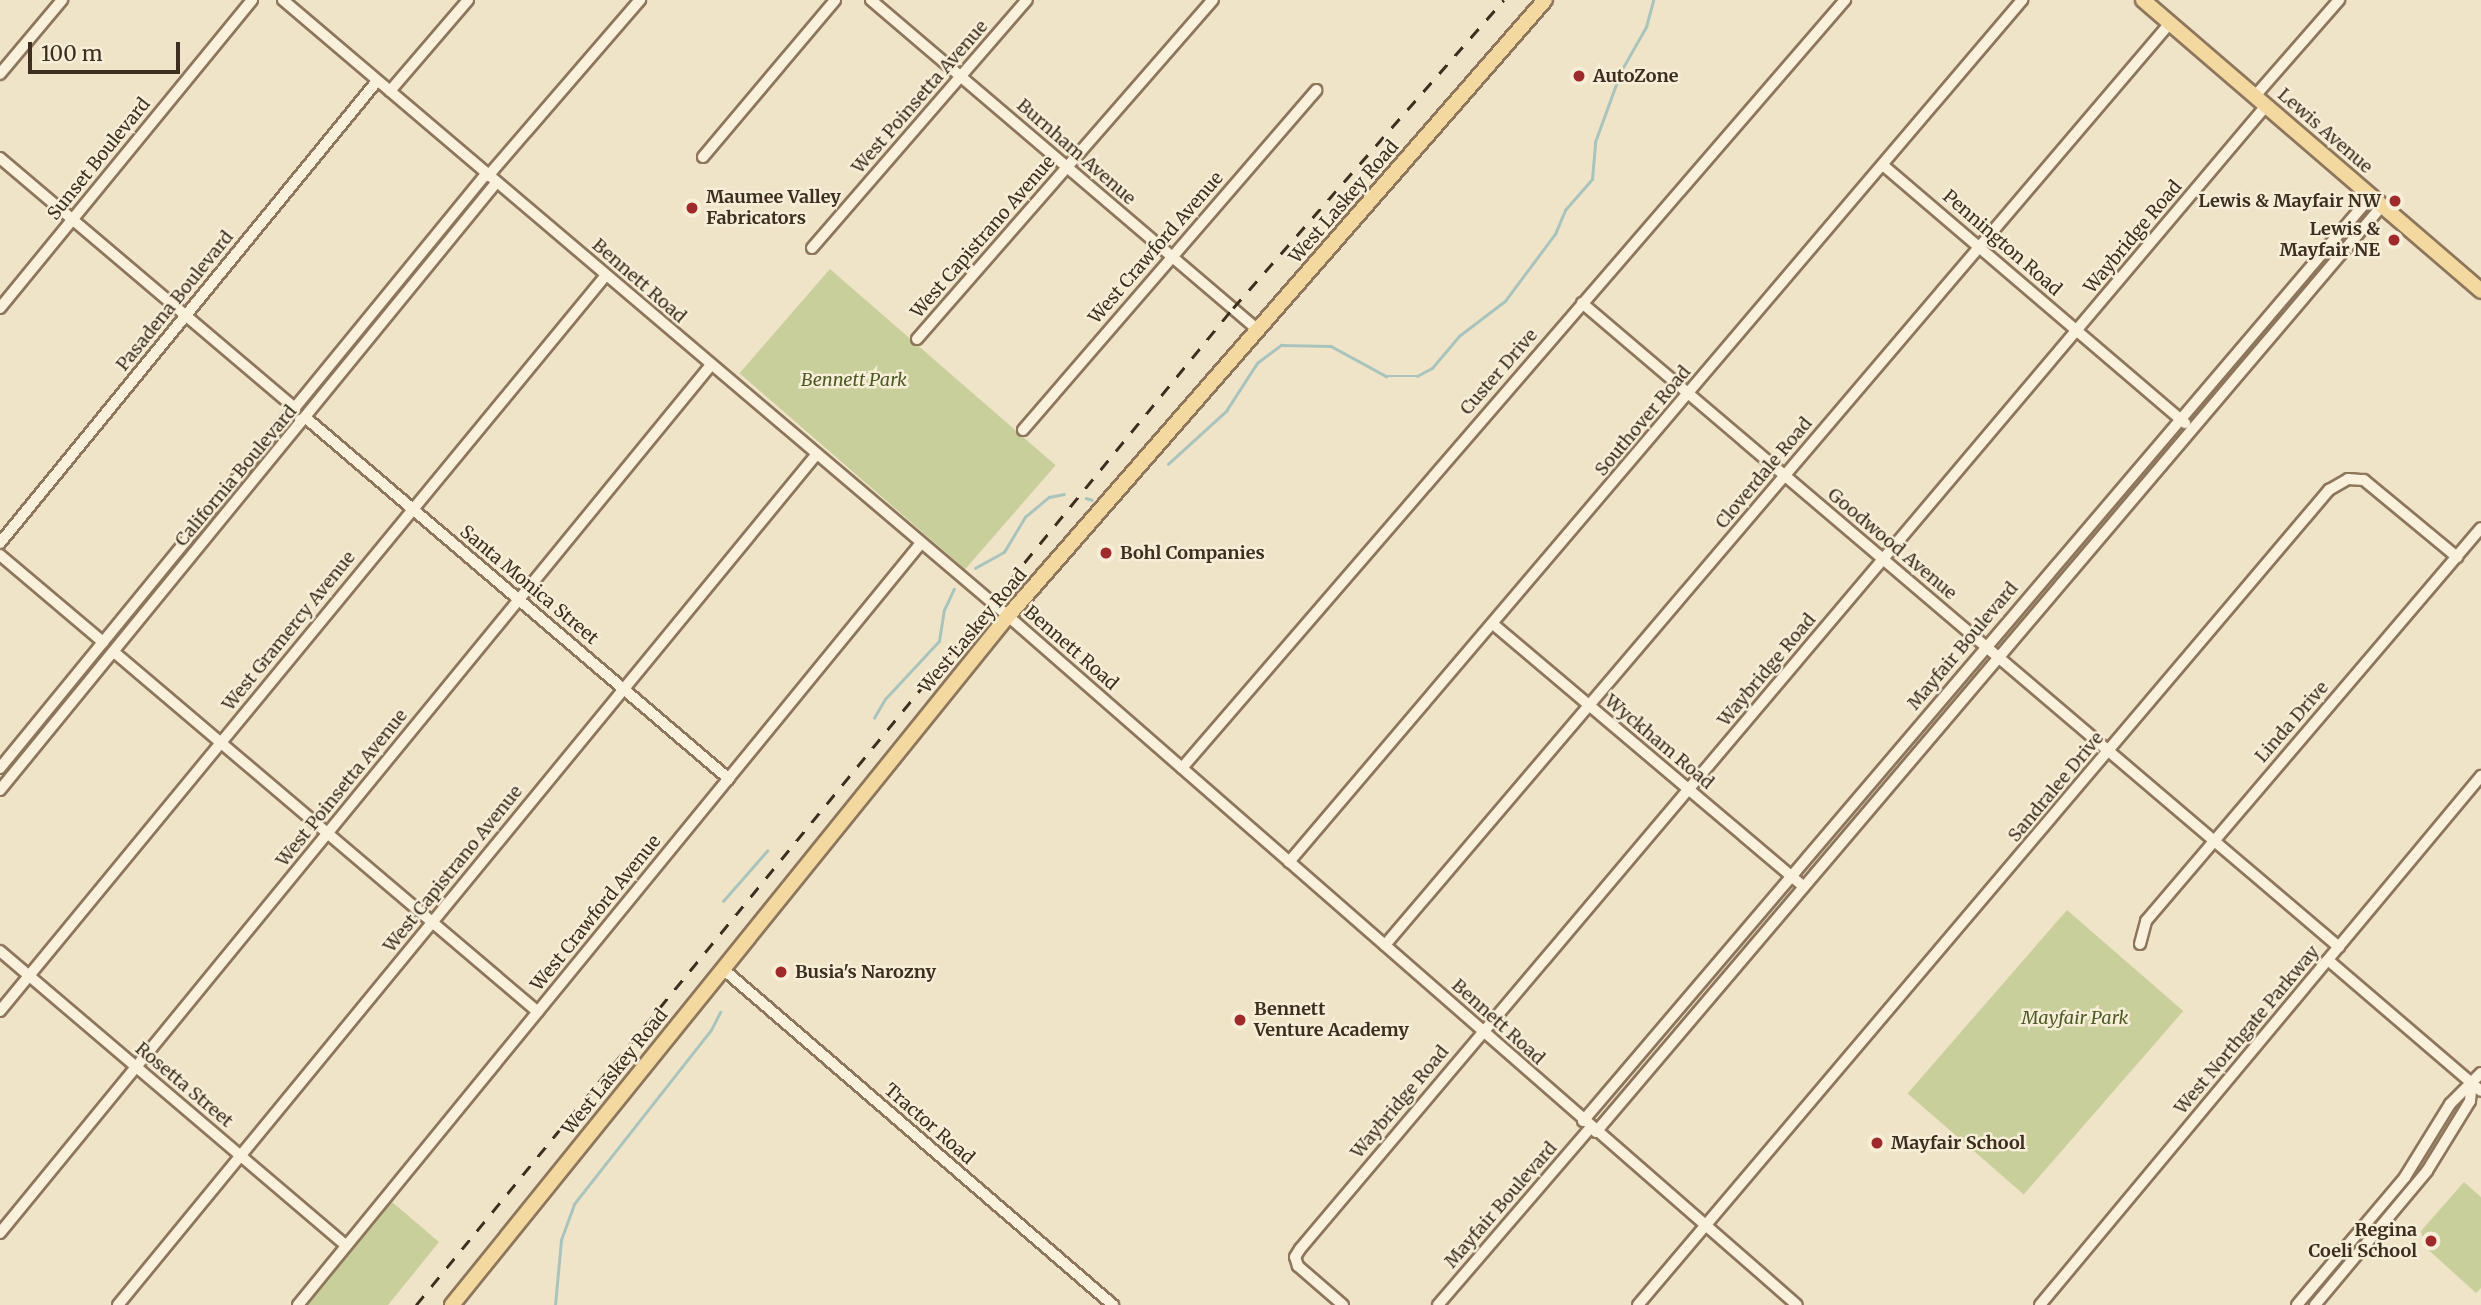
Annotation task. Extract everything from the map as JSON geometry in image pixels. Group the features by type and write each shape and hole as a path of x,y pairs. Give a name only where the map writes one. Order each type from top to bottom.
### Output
{"main road":[{"name":"West Laskey Road","path":"452,1305 1008,616 1545,0"},
{"name":"Lewis Avenue","path":"2143,0 2481,291"}],"street":[{"path":"0,74 62,0"},
{"name":"Sunset Boulevard","path":"0,308 252,0"},
{"path":"390,91 468,0"},
{"name":"California Boulevard","path":"3,764 390,294 640,0"},
{"path":"704,156 835,0"},
{"name":"Burnham Avenue","path":"871,0 1258,330"},
{"name":"West Poinsetta Avenue","path":"812,248 1027,0"},
{"name":"West Capistrano Avenue","path":"917,339 1213,0"},
{"name":"Custer Drive","path":"1182,768 1845,0"},
{"name":"Southover Road","path":"1289,862 1884,166 2022,0"},
{"name":"Waybridge Road","path":"1343,1305 1298,1266 1295,1257 1482,1031 2077,331 2339,0"},
{"name":"Bennett Road","path":"290,2 377,81 1008,616 1797,1305"},
{"name":"Cloverdale Road","path":"1385,945 2170,23"},
{"name":"Pasadena Boulevard","path":"0,543 377,81"},
{"name":"West Crawford Avenue","path":"1023,430 1316,90"},
{"name":"Santa Monica Street","path":"0,158 295,408 293,417 306,418 729,779"},
{"name":"Pennington Road","path":"1884,166 2192,429"},
{"name":"California Boulevard","path":"0,790 401,303 490,177"},
{"name":"Mayfair Boulevard","path":"1438,1305 1590,1126 1791,877 1986,646 2180,419 2376,201"},
{"name":"Mayfair Boulevard","path":"1590,1126 1804,887 2192,429 2376,201"},
{"name":"West Gramercy Avenue","path":"0,1011 606,275"},
{"path":"390,294 401,303"},
{"name":"Goodwood Avenue","path":"1582,303 2339,947"},
{"name":"West Poinsetta Avenue","path":"0,1233 710,365"},
{"name":"West Capistrano Avenue","path":"118,1305 816,455"},
{"name":"Sandralee Drive","path":"1638,1305 2329,490 2348,479 2364,480 2457,557"},
{"path":"199,524 210,534"},
{"name":"Linda Drive","path":"2140,944 2146,921 2481,528"},
{"name":"West Crawford Avenue","path":"298,1305 921,543"},
{"path":"0,555 103,642 101,653 114,652 538,1012"},
{"name":"Wyckham Road","path":"1493,624 1804,887"},
{"path":"3,764 17,769"},
{"name":"West Northgate Parkway","path":"2040,1305 2481,776"},
{"name":"Rosetta Street","path":"0,951 346,1245"},
{"path":"2328,960 2477,1087"},
{"name":"Tractor Road","path":"723,969 1113,1305"},
{"path":"2315,1305 2436,1158 2470,1101 2481,1073"},
{"path":"2297,1305 2414,1166 2450,1104 2477,1087"},
{"path":"2362,1227 2373,1236"}],"green space":[{"name":"Bennett Park","path":"830,269 1056,465 965,569 739,373"},
{"name":"Mayfair Park","path":"2067,910 2183,1011 2024,1194 1908,1093"},
{"path":"2464,1182 2481,1197 2481,1288 2476,1293 2424,1246 2421,1231"},
{"path":"391,1201 439,1242 388,1305 306,1305"}],"waterway":[{"path":"1168,464 1226,411 1257,363 1281,345 1331,346 1386,376 1417,376 1432,368 1459,336 1505,301 1555,234 1565,210 1592,179 1595,142 1621,71 1646,27 1653,0"},
{"path":"975,568 1004,552 1025,517 1049,497 1064,494"},
{"path":"1086,498 1092,500"},
{"path":"874,718 885,699 939,641 944,610 954,589"},
{"path":"723,901 767,851"},
{"path":"555,1305 561,1240 574,1204 711,1030 720,1012"}],"railway":[{"path":"416,1305 1233,308 1504,0"}],"place":[{"name":"AutoZone","path":"1579,76"},
{"name":"Lewis & Mayfair NW","path":"2395,201"},
{"name":"Maumee Valley Fabricators","path":"692,208"},
{"name":"Lewis & Mayfair NE","path":"2394,240"},
{"name":"Bohl Companies","path":"1106,553"},
{"name":"Busia's Narozny","path":"781,972"},
{"name":"Bennett Venture Academy","path":"1240,1020"},
{"name":"Mayfair School","path":"1877,1143"},
{"name":"Regina Coeli School","path":"2431,1241"}]}
